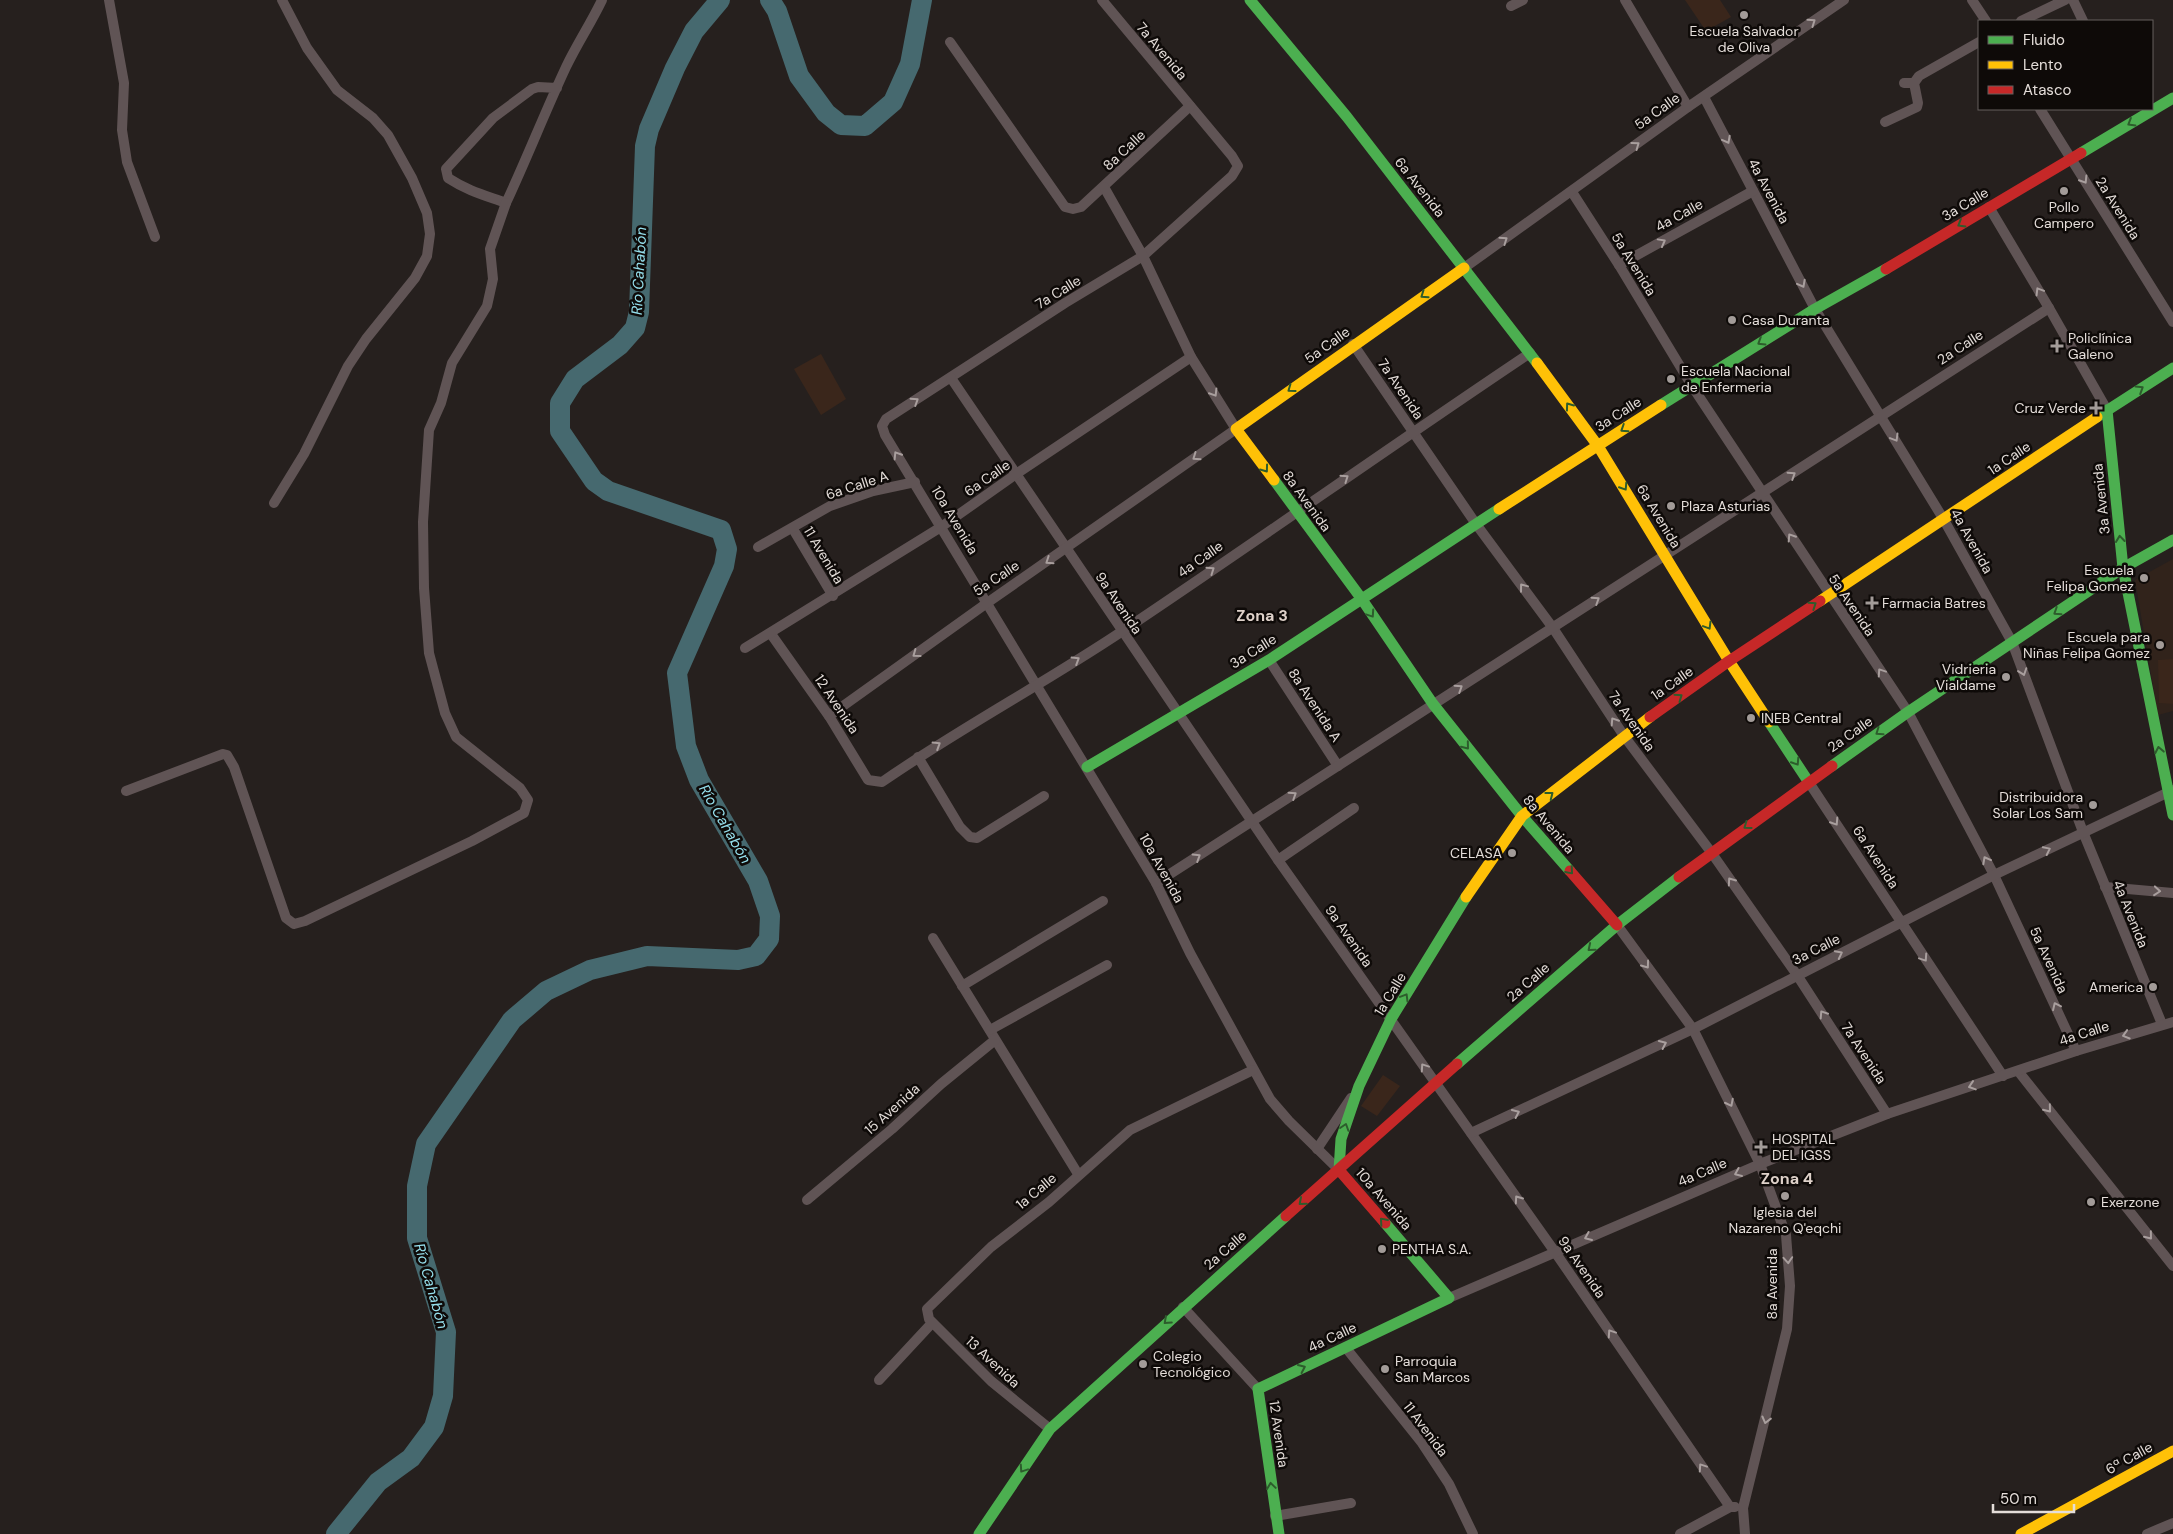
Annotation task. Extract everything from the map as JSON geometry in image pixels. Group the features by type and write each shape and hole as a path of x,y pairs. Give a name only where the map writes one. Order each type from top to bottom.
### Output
{"main road":[{"name":"6a Avenida","path":"1250,0 1347,117 1530,353 1598,446 1729,661 1808,781"},
{"name":"3a Calle","path":"2153,110 2173,98"},
{"name":"3a Calle","path":"1087,767 1269,660 1476,524 1815,309 2153,110"},
{"name":"5a Calle","path":"1236,429 1353,344 1464,268"},
{"name":"1a Calle","path":"1359,1086 1392,1019 1477,879 1504,838 1522,816 1624,736 1729,661 2173,368"},
{"name":"3a Avenida","path":"2107,410 2123,568 2170,791 2173,815"},
{"name":"8a Avenida","path":"1236,429 1361,598 1433,704 1522,816 1617,926"},
{"name":"2a Calle","path":"979,1534 1050,1429 1183,1307 1435,1083 1617,926 1711,852 1808,781 2123,568 2173,540"},
{"path":"1339,1170 1341,1139 1359,1086"},
{"name":"10a Avenida","path":"1339,1170 1449,1298"},
{"name":"4a Calle","path":"1258,1389 1449,1298"},
{"name":"12 Avenida","path":"1258,1389 1279,1534"},
{"name":"6ª Calle","path":"2021,1534 2173,1451"}],"street":[{"path":"109,0 124,83 122,130 127,162 155,237"},
{"path":"274,503 304,454 348,366 366,339 415,278 427,256 430,234 427,213 412,178 388,135 373,118 338,90 307,48 282,0"},
{"path":"126,791 223,754 227,755 234,767 286,918 294,924 305,921 524,813 528,800 520,788 456,737 446,713 429,653 424,588 423,522 429,430 440,403 452,363 487,306 493,279 490,249 506,203 557,88 602,0"},
{"name":"7a Avenida","path":"1102,0 1232,156 1238,166"},
{"path":"1511,6 1523,0"},
{"path":"1625,0 1688,108"},
{"name":"5a Calle","path":"1464,268 1688,108 1844,0"},
{"path":"1972,0 1985,20"},
{"path":"2023,20 2065,0"},
{"path":"2072,0 2082,20"},
{"name":"8a Calle","path":"950,42 1065,207 1073,209 1081,207 1190,106"},
{"path":"1885,122 1917,107 1918,103 1909,83 1978,43"},
{"path":"506,203 465,189 448,178 446,169 493,118 526,93 538,87 557,88"},
{"name":"4a Avenida","path":"1704,97 1815,309 1944,520 2012,642 2083,832 2162,1024"},
{"name":"2a Avenida","path":"2041,110 2173,322"},
{"name":"7a Calle","path":"882,426 886,419 1065,303 1143,256 1232,176 1238,166"},
{"name":"8a Avenida","path":"1104,187 1143,256 1191,357 1236,429"},
{"name":"4a Calle","path":"1620,265 1753,191"},
{"name":"5a Avenida","path":"1572,192 1620,265 1692,386 1828,595 1908,712 1994,876 2076,1050"},
{"name":"3a Avenida","path":"1989,207 2107,410"},
{"name":"2a Calle","path":"1156,883 2049,308"},
{"name":"7a Avenida","path":"1353,344 1476,524 1553,628 1624,736 1711,852 1797,975 1887,1114"},
{"name":"4a Calle","path":"882,782 918,757 1122,632 1413,431 1530,353"},
{"name":"6a Calle","path":"745,648 833,596 941,527 1016,474 1191,357"},
{"name":"9a Avenida","path":"951,378 1278,860 1555,1252 1730,1507"},
{"name":"10a Avenida","path":"882,426 885,435 1156,883 1190,953 1270,1099 1316,1149 1339,1170"},
{"name":"5a Calle","path":"829,716 1236,429"},
{"name":"6a Calle A","path":"758,548 830,506 874,491 915,482"},
{"name":"11 Avenida","path":"793,529 833,596"},
{"name":"12 Avenida","path":"771,634 829,716 868,780 882,782"},
{"name":"8a Avenida A","path":"1269,660 1338,766"},
{"path":"918,757 960,827 970,837 977,838 1044,796"},
{"name":"6a Avenida","path":"1808,781 2003,1076"},
{"name":"3a Calle","path":"1471,1133 1693,1029 1901,922 2170,791"},
{"path":"1278,860 1354,808"},
{"path":"2105,887 2173,893"},
{"path":"962,986 1103,902"},
{"name":"8a Avenida","path":"1617,926 1693,1029 1760,1164 1786,1234 1790,1286 1787,1329 1743,1508 1745,1534"},
{"path":"933,938 1078,1174"},
{"path":"990,1030 1107,965"},
{"name":"4a Calle","path":"1449,1298 1760,1164 1887,1114 2076,1050 2173,1022"},
{"name":"15 Avenida","path":"807,1200 995,1040"},
{"name":"1a Calle","path":"927,1309 991,1247 1049,1202 1078,1174 1130,1130 1253,1070"},
{"path":"2018,1071 2173,1266"},
{"name":"1a Calle","path":"1316,1149 1359,1086"},
{"name":"12 Avenida","path":"1183,1307 1258,1389"},
{"name":"13 Avenida","path":"927,1309 932,1323 991,1381 1050,1429"},
{"path":"879,1380 932,1323"},
{"name":"11 Avenida","path":"1346,1348 1422,1443 1449,1484 1472,1533"},
{"path":"1276,1516 1351,1503"},
{"path":"1680,1534 1730,1507 1743,1508"},
{"path":"2147,1534 2173,1523"}],"shaded area":[{"path":"1685,0 1720,0 1731,17 1706,31"},
{"path":"821,354 846,399 821,415 794,369"},
{"name":"Escuela para Niñas Felipa Gomez","path":"2173,559 2173,711 2158,715 2135,580"},
{"path":"2173,659 2173,704 2159,703 2158,660"},
{"path":"1383,1075 1400,1086 1377,1116 1361,1106"}],"waterway":[{"name":"Río Cahabón","path":"336,1534 378,1482 411,1458 434,1427 443,1396 446,1332 417,1238 417,1186 426,1144 512,1020 546,991 590,970 647,956 738,960 756,956 769,939 770,916 758,881 699,780 686,746 677,673 724,566 727,549 721,530 608,491 594,481 560,431 560,403 575,379 620,345 635,328 639,312 645,146 649,129 675,68 694,31 720,0"},
{"name":"Río Cahabón","path":"770,0 777,11 799,76 826,113 841,125 865,126 893,102 910,64 922,0"}],"traffic: fast":[{"path":"1250,0 1347,117 1537,363"},
{"path":"2153,110 2173,98"},
{"path":"2081,153 2153,110"},
{"path":"1661,405 1815,309 1886,269"},
{"path":"2097,417 2173,368"},
{"path":"2107,410 2123,568 2173,815"},
{"path":"1274,480 1361,598 1433,704 1522,816 1570,871"},
{"path":"1087,767 1269,660 1499,509"},
{"path":"1832,766 1908,712 2123,568 2173,540"},
{"path":"1769,722 1808,781"},
{"path":"1457,1064 1617,925 1679,877"},
{"path":"1339,1170 1341,1139 1359,1086 1391,1019 1466,897"},
{"path":"979,1534 1050,1429 1286,1216"},
{"path":"1279,1534 1258,1389 1449,1298 1385,1223"}],"traffic: slow":[{"path":"1274,480 1236,429 1464,268"},
{"path":"1537,363 1598,446 1729,661 1769,722"},
{"path":"1499,509 1661,405"},
{"path":"1820,601 2097,417"},
{"path":"1466,897 1522,816 1650,717"},
{"path":"2021,1534 2173,1451"}],"traffic: jam":[{"path":"1886,269 2081,153"},
{"path":"1650,717 1729,661 1820,601"},
{"path":"1679,877 1832,766"},
{"path":"1570,871 1617,925"},
{"path":"1286,1216 1457,1064"},
{"path":"1339,1170 1385,1223"}],"place":[{"name":"Escuela Salvador de Oliva","path":"1744,15"},
{"name":"Pollo Campero","path":"2064,191"},
{"name":"Casa Duranta","path":"1732,320"},
{"name":"Policlínica Galeno","path":"2057,346"},
{"name":"Escuela Nacional de Enfermeria","path":"1671,379"},
{"name":"Cruz Verde","path":"2096,408"},
{"name":"Plaza Asturias","path":"1671,506"},
{"name":"Escuela Felipa Gomez","path":"2144,578"},
{"name":"Farmacia Batres","path":"1872,603"},
{"name":"Escuela para Niñas Felipa Gomez","path":"2160,645"},
{"name":"Vidrieria Vialdame","path":"2006,677"},
{"name":"INEB Central","path":"1751,718"},
{"name":"Distribuidora Solar Los Sam","path":"2093,805"},
{"name":"CELASA","path":"1512,853"},
{"name":"America","path":"2153,987"},
{"name":"HOSPITAL DEL IGSS","path":"1761,1147"},
{"name":"Iglesia del Nazareno Q'eqchi","path":"1785,1196"},
{"name":"Exerzone","path":"2091,1202"},
{"name":"PENTHA S.A.","path":"1382,1249"},
{"name":"Colegio Tecnológico","path":"1143,1364"},
{"name":"Parroquia San Marcos","path":"1385,1369"}],"district":[{"name":"Zona 3","path":"1262,615"},
{"name":"Zona 4","path":"1787,1178"}]}
